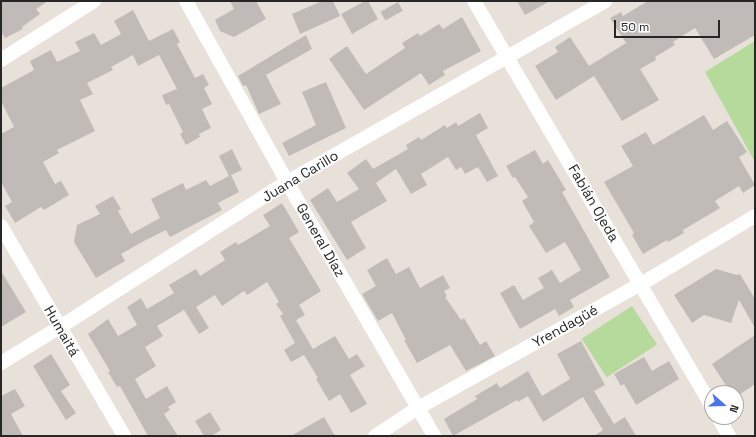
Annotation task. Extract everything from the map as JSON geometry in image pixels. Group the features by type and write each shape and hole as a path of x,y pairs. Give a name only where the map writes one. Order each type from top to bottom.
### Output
{"street":[{"path":"1,60 94,1"},
{"name":"General Díaz","path":"186,1 287,182 434,436"},
{"name":"Fabián Ojeda","path":"474,1 704,393"},
{"name":"Juana Carillo","path":"1,363 287,182 605,1"},
{"name":"Yrendagüé","path":"374,436 418,408 641,284 755,216"},
{"name":"Humaitá","path":"1,226 124,436"},
{"path":"723,425 729,436"}],"green space":[{"path":"755,41 755,162 705,72"},
{"path":"632,306 657,345 607,377 582,339"}],"building":[{"path":"1,1 48,1 36,9 40,14 22,27 23,29 5,38 1,32"},
{"path":"230,1 256,1 266,19 234,37 220,31 215,20 234,9"},
{"path":"322,1 333,1 340,16 300,34 292,14"},
{"path":"365,1 368,1 378,19 352,34 341,14"},
{"path":"517,1 550,1 525,15"},
{"path":"648,1 755,1 755,35 714,59 695,28 673,42 675,45 655,57 656,60 640,69 659,100 622,121 594,76 556,100 535,66 558,52 555,47 570,37 589,66 626,43 610,18 621,12 623,16"},
{"path":"398,2 403,11 385,20 381,12"},
{"path":"133,10 149,41 173,29 180,42 177,44 195,78 203,74 209,85 204,88 212,104 202,109 211,128 199,134 200,137 186,145 180,134 183,132 169,104 166,105 162,95 177,89 159,55 138,66 133,55 111,67 113,70 87,83 93,94 80,100 95,131 57,150 59,153 43,162 55,184 61,181 69,195 44,210 41,207 15,223 5,206 12,202 1,182 1,134 14,127 1,101 1,88 34,70 30,61 51,50 57,62 80,51 75,42 94,33 101,45 121,34 114,21"},
{"path":"462,17 481,51 443,71 445,75 429,85 421,73 364,110 329,59 347,46 366,74 405,48 402,43 418,33 420,36 439,24 443,29"},
{"path":"306,35 312,49 266,75 281,104 259,114 246,85 243,86 238,76"},
{"path":"326,82 346,128 289,156 282,143 316,125 302,92"},
{"path":"480,113 488,128 476,135 498,176 487,182 478,167 465,174 461,167 456,170 448,157 421,174 427,185 411,194 396,169 376,183 387,201 351,222 366,248 347,260 310,200 328,188 337,202 359,189 347,173 366,159 373,169 408,149 406,145 419,137 421,140 445,125 447,128 456,122 458,126"},
{"path":"704,115 713,130 727,121 747,152 739,157 755,185 743,193 739,186 715,201 720,208 683,230 684,233 668,242 667,240 643,254 632,235 634,233 604,182 633,166 621,146 646,132 653,145"},
{"path":"232,149 242,170 231,175 239,192 218,203 222,210 170,237 166,230 142,242 121,254 125,261 96,278 74,242 77,225 100,214 95,206 113,196 121,209 118,211 131,234 160,218 151,199 183,183 186,190 206,180 210,186 229,176 219,156"},
{"path":"535,150 543,164 548,160 566,190 562,192 610,277 570,300 574,307 559,316 555,309 520,329 500,293 514,285 523,300 544,288 538,278 552,270 560,283 581,270 565,242 546,253 529,226 534,222 522,201 528,197 515,177 513,178 506,166"},
{"path":"282,203 299,232 289,238 321,291 299,305 305,315 296,320 313,349 335,336 349,359 357,354 365,366 350,375 367,404 351,413 340,394 329,401 316,379 318,378 304,355 291,362 284,350 295,343 280,316 283,314 276,304 279,302 267,282 247,295 244,291 222,306 215,295 196,307 209,328 199,334 184,310 157,326 163,336 145,347 156,366 135,379 146,399 167,386 176,402 168,407 170,410 164,414 178,436 148,436 120,386 117,387 108,372 110,371 88,334 108,319 118,336 137,325 127,307 141,298 147,309 174,293 169,285 196,269 200,276 225,260 220,252 236,242 238,245 270,226 263,215"},
{"path":"387,258 396,274 409,267 420,288 443,275 450,288 444,291 447,296 445,297 461,320 464,318 480,345 486,341 495,356 466,371 450,345 417,363 404,340 406,340 392,313 378,321 362,294 376,286 367,270"},
{"path":"716,269 737,275 740,274 755,299 755,328 739,300 731,323 704,315 692,323 674,295"},
{"path":"1,271 26,312 1,327"},
{"path":"755,335 755,384 744,392 744,385 726,385 712,364"},
{"path":"581,341 605,385 594,391 614,424 625,417 636,436 594,436 603,430 583,397 543,422 528,396 518,402 517,400 453,436 444,419 477,399 475,396 497,383 500,388 528,371 542,396 570,379 557,354"},
{"path":"51,354 70,385 61,391 76,413 66,420 33,366"},
{"path":"644,357 652,371 669,361 679,379 636,405 624,384 621,386 614,374"},
{"path":"15,389 25,406 11,414 23,436 1,436 1,396"},
{"path":"210,412 221,430 211,436 204,436 195,421"},
{"path":"324,417 335,436 291,436"}]}
